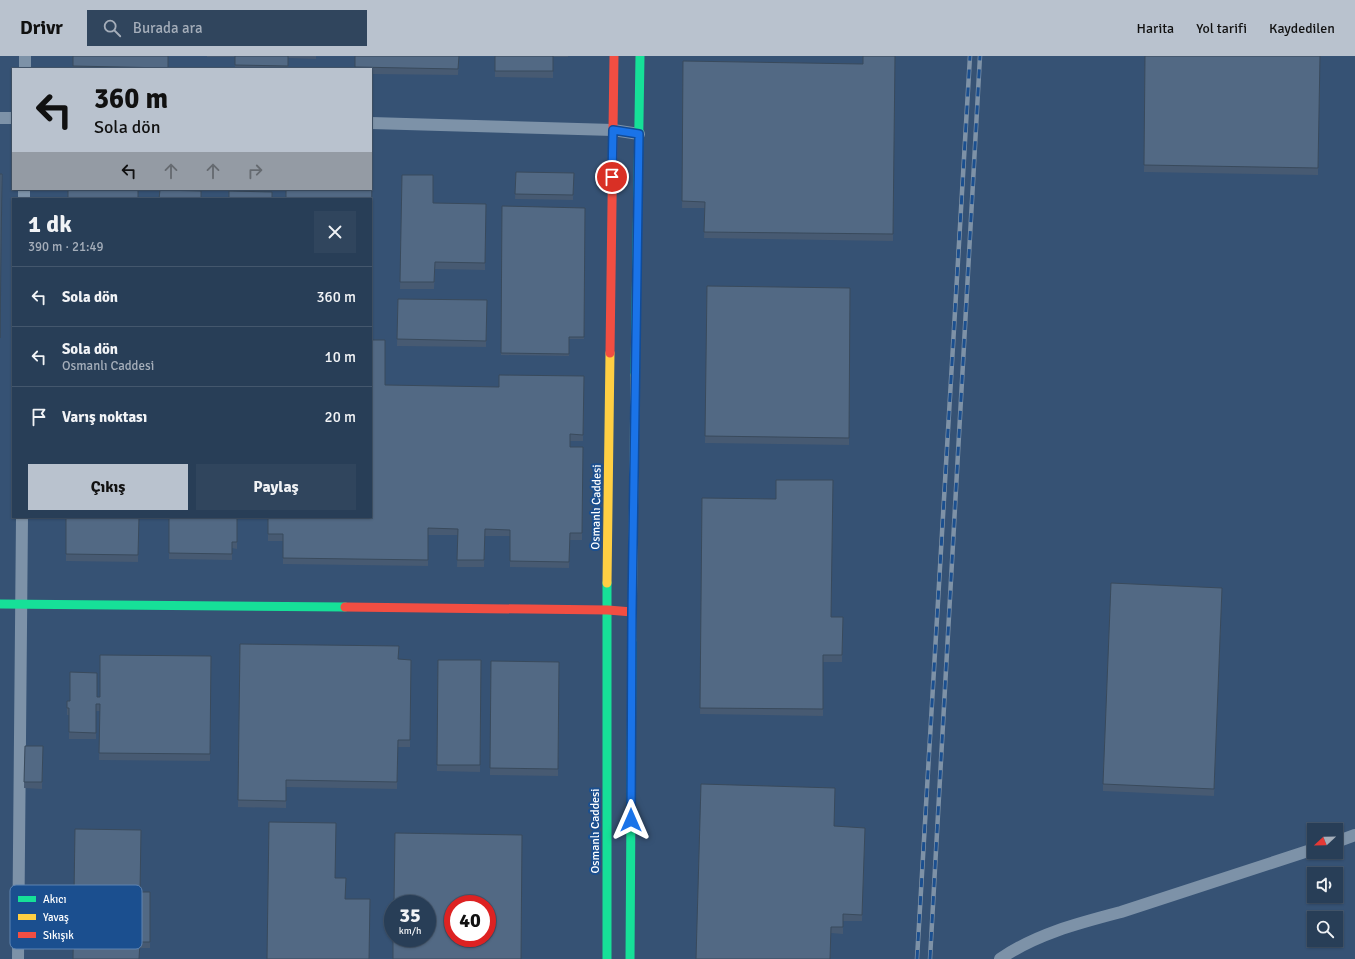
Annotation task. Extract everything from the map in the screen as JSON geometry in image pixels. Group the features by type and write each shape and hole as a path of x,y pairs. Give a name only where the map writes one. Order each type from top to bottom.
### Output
{"street":[{"path":"25,56 25,68"},
{"name":"Osmanlı Caddesi","path":"607,959 608,610 613,334 614,56"},
{"path":"630,959 633,335 640,56"},
{"path":"0,118 12,118"},
{"path":"372,123 613,130 639,134"},
{"path":"19,885 22,518"},
{"path":"0,604 608,610 632,612"},
{"path":"1343,839 1355,835"},
{"path":"1000,959 1013,950 1037,938 1091,919 1121,912 1307,851"},
{"path":"18,949 18,959"}],"building":[{"path":"73,56 168,56 168,68 73,66"},
{"path":"235,56 288,56 288,66 235,65"},
{"path":"355,56 459,56 458,69 355,67"},
{"path":"495,56 553,56 553,71 495,71"},
{"path":"863,56 895,56 893,234 704,232 705,202 682,201 683,61 863,64"},
{"path":"1145,56 1320,56 1318,168 1144,165"},
{"path":"516,172 574,173 573,195 515,194"},
{"path":"0,174 2,174 0,338"},
{"path":"402,175 433,175 433,203 486,204 485,263 435,262 434,282 400,282"},
{"path":"68,190 138,190 138,198 68,198"},
{"path":"160,190 201,191 201,198 159,198"},
{"path":"286,190 372,190 372,198 286,198"},
{"path":"229,191 272,192 272,198 229,198"},
{"path":"502,206 585,208 584,337 569,337 569,354 501,353"},
{"path":"707,286 850,288 849,438 705,436"},
{"path":"398,299 487,300 486,341 397,339"},
{"path":"372,340 385,340 385,385 499,387 499,375 584,376 583,435 570,434 570,447 583,447 582,533 570,533 569,562 510,561 510,530 485,529 484,560 457,560 458,529 428,528 428,560 283,558 283,534 268,534 268,518 372,518"},
{"path":"776,480 833,480 831,617 843,617 842,655 823,655 823,709 700,708 702,498 776,499"},
{"path":"66,518 139,518 138,555 66,554"},
{"path":"169,518 237,518 237,542 232,542 232,554 169,553"},
{"path":"1111,583 1222,588 1214,789 1103,784"},
{"path":"240,644 399,646 398,659 411,660 410,740 398,740 397,782 286,780 286,801 238,800"},
{"path":"100,655 211,656 210,754 99,753 100,704 96,704 96,733 69,732 69,708 67,708 67,701 70,701 70,672 97,673 97,697 100,697"},
{"path":"438,660 481,660 480,765 437,765"},
{"path":"491,661 559,662 558,769 490,768"},
{"path":"25,746 43,746 42,782 24,782"},
{"path":"701,784 835,788 834,826 865,828 862,915 843,914 843,927 831,927 830,959 696,959"},
{"path":"269,822 336,823 335,878 346,878 345,899 370,899 369,959 267,959"},
{"path":"75,829 141,830 140,885 74,885"},
{"path":"395,833 522,835 521,959 393,959 393,947 436,947 436,895 394,895"},
{"path":"142,892 150,892 150,942 142,942"},
{"path":"73,949 140,949 139,959 73,959"}],"railway":[{"path":"917,959 970,56"},
{"path":"930,959 980,56"}],"traffic: fast":[{"path":"635,375 640,56"},
{"path":"607,583 607,959"},
{"path":"0,604 345,607"},
{"path":"630,959 632,640"}],"traffic: slow":[{"path":"607,583 610,353"},
{"path":"632,640 635,375"}],"traffic: jam":[{"path":"610,353 614,56"},
{"path":"345,607 608,610 632,612"}],"route":[{"path":"612,177 613,130 639,134 632,612 631,820"}]}
